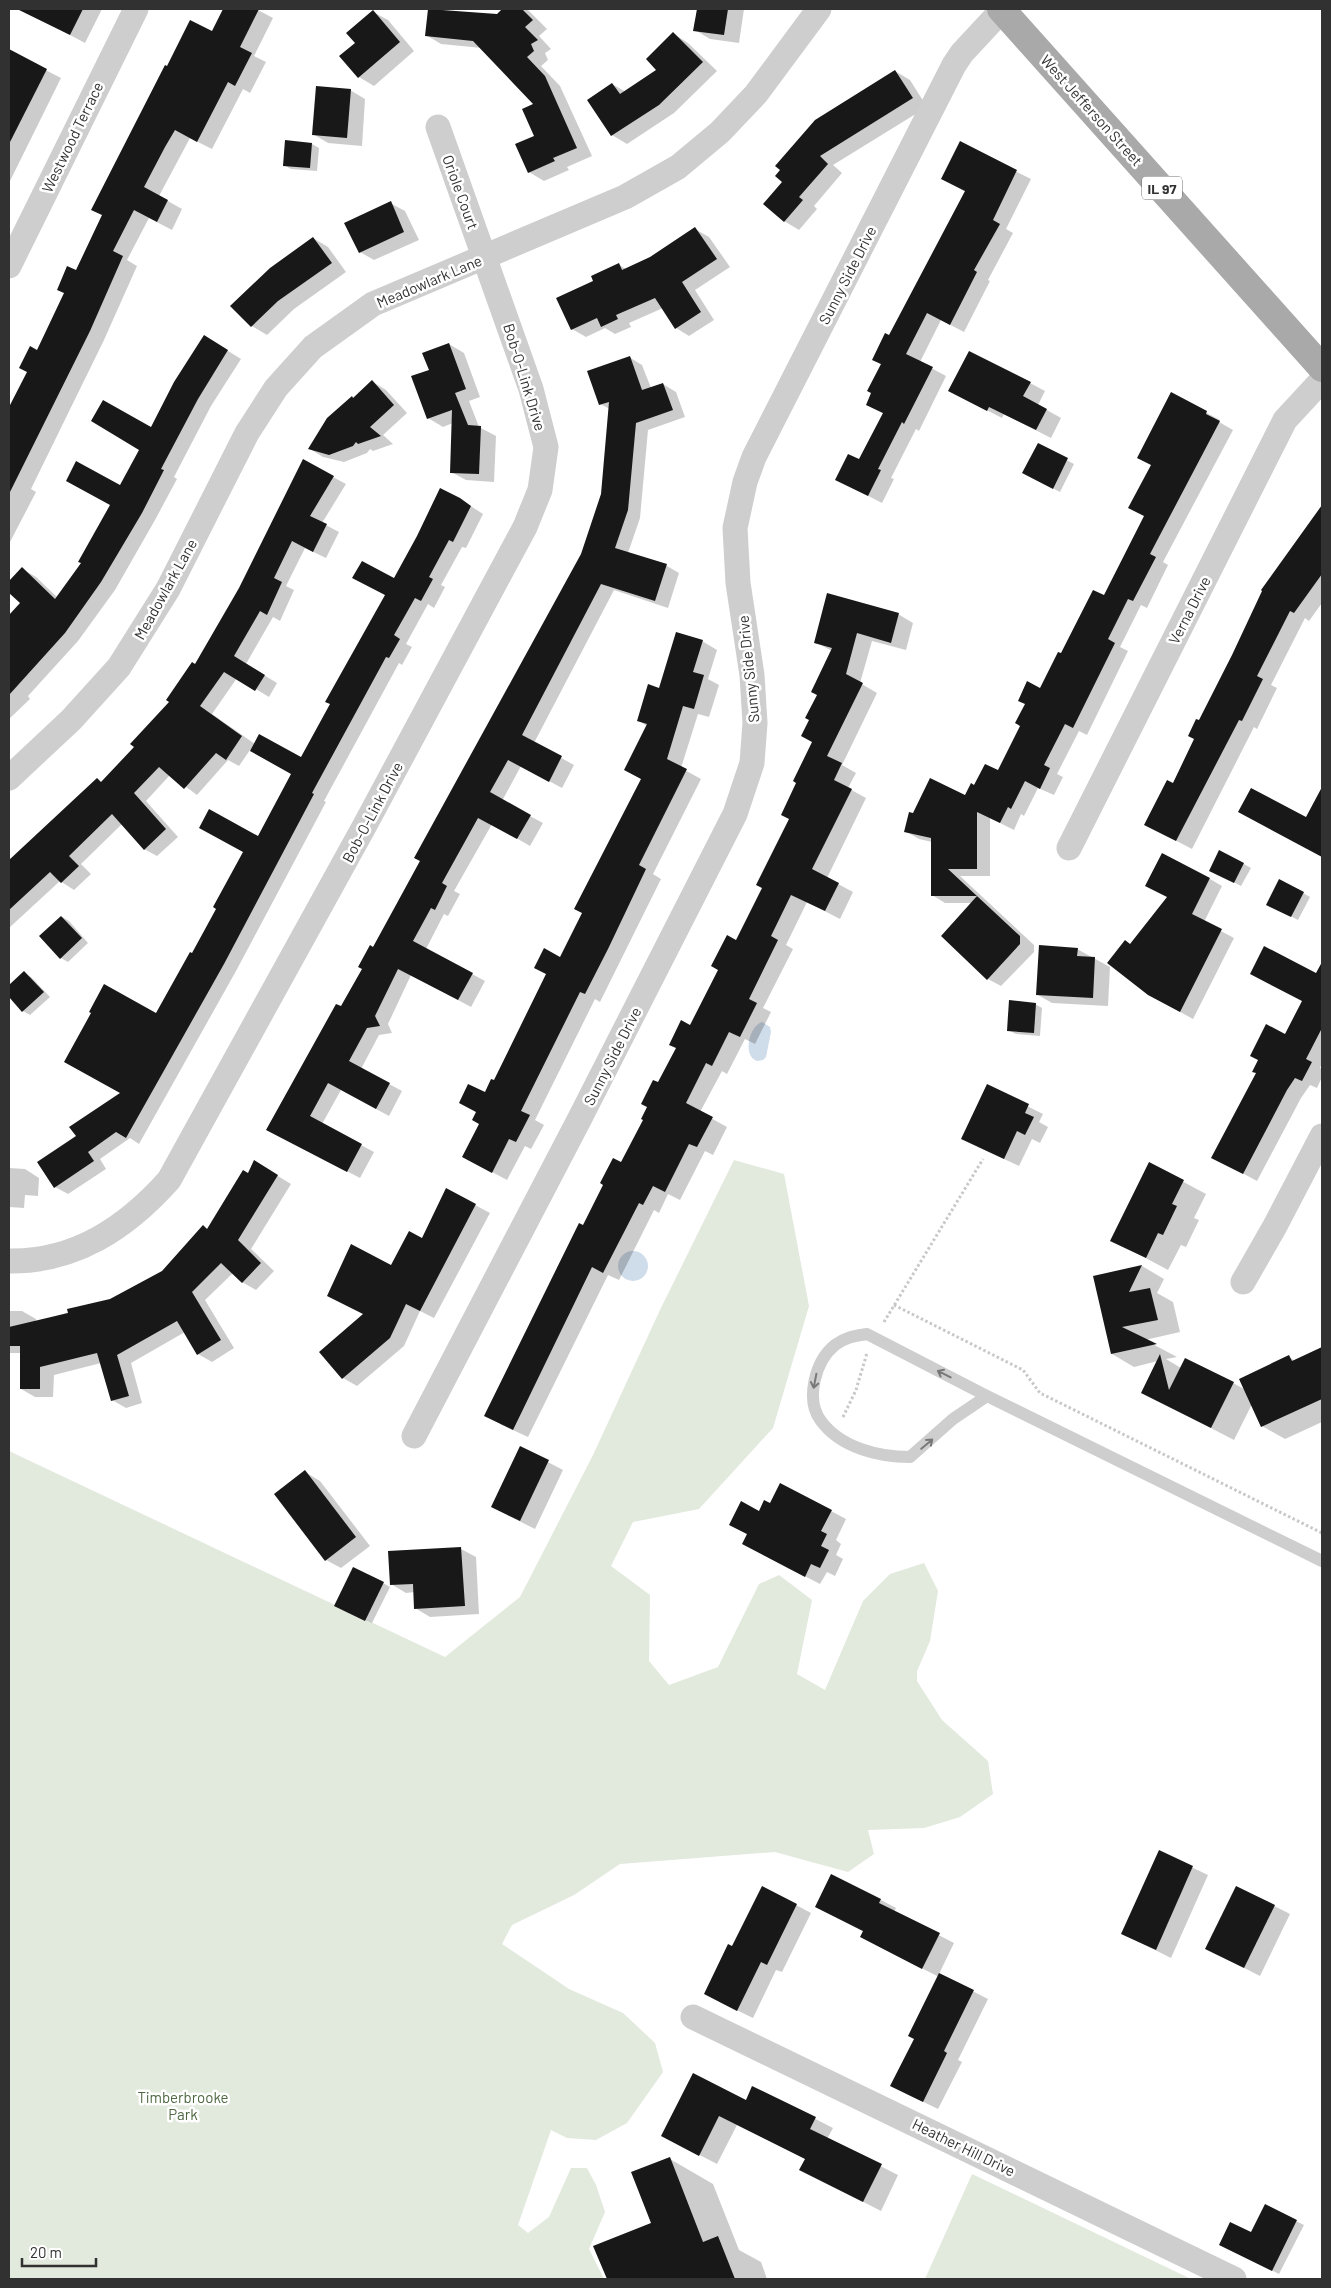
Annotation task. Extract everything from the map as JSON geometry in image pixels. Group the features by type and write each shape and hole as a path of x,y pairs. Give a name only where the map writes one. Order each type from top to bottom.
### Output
{"main road":[{"name":"West Jefferson Street","path":"1002,9 1322,368"}],"street":[{"name":"Westwood Terrace","path":"9,266 136,9"},
{"name":"Meadowlark Lane","path":"9,778 71,720 119,667 168,589 247,433 276,388 313,347 373,304 624,198 678,168 720,132 756,94 819,9"},
{"name":"Sunny Side Drive","path":"414,1436 585,1110 735,814 752,763 755,723 751,667 738,583 734,528 744,482 754,457 954,64 1002,9"},
{"name":"Oriole Court","path":"438,127 485,257"},
{"name":"Bob-O-Link Drive","path":"9,1261 34,1260 89,1244 118,1228 136,1214 168,1180 184,1156 351,851 525,527 540,490 546,447 531,389 485,257"},
{"name":"Verna Drive","path":"1069,848 1285,420 1322,380"},
{"path":"1243,1282 1322,1136"},
{"name":"Heather Hill Drive","path":"693,2017 1234,2279"}],"lane":[{"path":"987,1396 953,1419 910,1457 889,1457 864,1450 840,1438 821,1421 816,1410 814,1385 821,1363 834,1346 848,1337 867,1334 987,1396 1322,1561"}],"path":[{"path":"881,1327 983,1159"},
{"path":"894,1304 1023,1370 1040,1393 1322,1533"},
{"path":"840,1422 856,1390 870,1348"}],"green space":[{"name":"Timberbrooke Park","path":"734,1160 784,1174 809,1306 773,1428 699,1509 633,1522 611,1566 650,1595 649,1661 669,1685 718,1667 759,1584 779,1575 812,1600 797,1674 825,1690 863,1601 890,1574 924,1563 938,1591 930,1641 917,1671 917,1681 942,1720 988,1761 993,1794 960,1817 924,1828 868,1830 874,1854 848,1872 775,1852 620,1864 574,1895 512,1925 502,1944 569,1989 623,2013 655,2043 663,2072 627,2123 596,2140 567,2138 551,2130 518,2225 528,2233 549,2217 571,2168 587,2168 596,2185 605,2212 589,2249 604,2279 9,2279 9,1451 445,1657 520,1597 593,1455 660,1310"},
{"path":"972,2174 1191,2279 925,2279"}],"water":[{"path":"762,1022 770,1027 771,1032 766,1057 763,1060 757,1061 752,1058 750,1053 749,1041 754,1029"},
{"path":"633,1251 644,1255 648,1266 644,1277 633,1281 622,1277 618,1266 622,1255"}],"building":[{"path":"17,9 83,9 70,35"},
{"path":"223,9 259,9 240,47 252,53 235,86 228,82 197,142 175,130 165,147 144,187 168,200 157,222 134,210 113,251 123,256 90,331 9,494 9,407 27,372 19,368 30,346 37,350 64,293 57,290 67,266 76,270 102,215 91,210 190,20 212,31"},
{"path":"428,9 497,14 502,9 522,9 533,20 525,27 538,40 531,44 534,51 527,57 545,76 577,148 553,158 555,161 528,173 515,144 534,136 522,109 533,104 473,41 425,36"},
{"path":"697,9 728,9 724,35 693,31"},
{"path":"373,10 400,42 358,78 339,56 355,43 346,33"},
{"path":"673,32 703,62 659,105 611,136 587,100 612,83 620,94 656,70 646,59"},
{"path":"9,49 47,69 9,144"},
{"path":"895,70 913,98 820,156 828,164 799,197 803,200 784,222 763,204 782,182 775,176 780,170 775,166 815,120"},
{"path":"316,86 351,89 347,138 312,135"},
{"path":"285,140 312,143 310,168 283,166"},
{"path":"960,141 1017,170 993,220 1000,224 974,270 977,272 950,325 927,313 906,354 933,367 904,424 902,422 878,469 881,470 868,496 835,480 848,454 859,459 883,413 866,405 871,393 867,391 881,364 872,360 885,333 889,335 965,191 941,179"},
{"path":"391,201 404,232 359,253 344,223"},
{"path":"695,227 717,259 682,282 701,312 675,329 655,298 616,315 618,319 601,327 597,318 571,330 556,298 593,281 591,276 619,263 622,270 650,257"},
{"path":"313,237 332,263 278,301 251,327 230,306 270,268"},
{"path":"204,335 228,350 198,399 161,469 164,470 142,513 101,582 65,633 9,695 9,615 20,603 9,593 9,581 22,567 55,599 81,563 78,562 110,505 66,481 76,461 120,485 139,450 91,421 103,400 151,427 174,382"},
{"path":"449,343 466,389 455,393 468,425 481,426 479,474 450,473 452,410 427,419 411,376 429,370 422,353"},
{"path":"969,351 1031,382 1023,396 1047,409 1036,430 989,407 987,411 948,391"},
{"path":"630,356 642,390 663,383 673,410 636,423 628,510 615,548 667,564 655,601 601,584 522,735 562,756 549,782 508,760 490,792 531,815 517,839 478,818 442,883 447,886 435,910 431,908 413,941 473,973 458,1000 398,969 375,1016 380,1026 367,1028 349,1061 390,1083 376,1109 328,1083 310,1116 362,1144 347,1172 266,1130 336,1004 341,1006 362,969 358,967 370,945 373,947 420,861 414,858 581,554 601,494 609,402 599,405 587,371"},
{"path":"372,380 394,405 370,427 381,436 358,444 356,442 353,446 329,455 308,449 327,418"},
{"path":"1171,392 1207,411 1206,414 1220,421 1150,554 1156,557 1133,601 1128,599 1108,639 1115,643 1073,728 1065,724 1044,765 1050,768 1040,789 1025,781 1011,809 1008,807 1000,823 977,812 977,869 948,869 1020,936 1020,944 987,980 941,936 977,896 931,896 931,838 904,832 909,812 913,813 930,778 965,795 971,783 974,785 985,764 998,770 1020,726 1015,723 1025,704 1018,701 1027,681 1040,688 1058,652 1061,653 1093,590 1104,595 1144,516 1128,508 1151,465 1137,458"},
{"path":"1038,443 1068,458 1053,489 1022,473"},
{"path":"303,459 334,476 310,516 327,524 313,552 292,541 274,578 282,582 267,615 260,611 234,656 265,675 255,691 224,672 200,706 242,736 226,760 216,753 184,789 159,767 134,793 166,829 144,850 112,814 69,856 79,866 61,883 50,872 9,910 9,860 97,778 101,782 134,747 130,744 169,702 166,700 192,662 195,664 239,588"},
{"path":"440,488 471,506 453,542 449,540 429,577 433,579 421,601 415,598 394,635 400,639 389,658 386,657 312,793 314,794 224,964 126,1138 116,1132 88,1152 94,1161 54,1188 37,1162 76,1136 69,1127 120,1093 64,1062 91,1013 89,1012 104,984 156,1013 216,909 213,907 243,852 199,828 209,809 258,836 291,774 250,751 259,734 301,757 330,704 325,702 385,595 352,578 362,561 394,578"},
{"path":"1322,505 1322,574 1294,613 1290,611 1257,676 1263,679 1242,721 1239,720 1176,841 1144,825 1167,780 1173,783 1194,739 1188,736 1196,719 1199,720 1232,655 1261,590"},
{"path":"827,593 899,613 891,643 857,633 846,674 863,683 827,756 842,763 834,780 852,789 812,869 839,883 825,911 791,895 771,936 778,940 749,999 757,1003 740,1037 729,1032 712,1066 706,1063 686,1103 713,1117 697,1147 689,1144 665,1192 653,1186 643,1205 639,1203 603,1273 592,1267 513,1430 484,1416 579,1223 583,1225 603,1185 600,1183 613,1158 621,1162 643,1120 641,1119 647,1107 641,1104 653,1080 658,1082 676,1048 669,1045 681,1020 690,1025 718,970 711,966 727,935 736,940 762,888 756,885 789,819 781,815 796,783 793,781 812,742 801,736 809,720 805,718 817,695 811,692 832,648 814,643"},
{"path":"676,632 703,640 693,672 704,675 694,709 683,706 667,759 687,769 639,865 646,869 608,949 585,994 580,992 521,1111 530,1115 516,1142 509,1139 492,1173 462,1157 479,1124 472,1120 476,1112 459,1103 468,1084 485,1092 491,1079 494,1080 546,974 534,968 544,948 560,957 582,913 574,909 641,779 624,770 647,724 637,721 648,684 659,688"},
{"path":"1322,787 1322,857 1238,812 1251,788 1306,817"},
{"path":"1219,850 1244,863 1234,883 1209,871"},
{"path":"1162,853 1210,878 1192,914 1222,929 1180,1012 1148,995 1107,963 1125,940 1130,944 1167,897 1145,886"},
{"path":"1279,879 1304,892 1291,917 1266,905"},
{"path":"61,916 82,938 60,959 39,936"},
{"path":"1039,945 1078,948 1077,956 1095,957 1093,998 1036,995"},
{"path":"1264,946 1316,973 1322,962 1322,1028 1306,1059 1312,1062 1302,1081 1295,1078 1287,1090 1243,1174 1211,1158 1256,1073 1252,1072 1258,1060 1250,1056 1266,1024 1285,1034 1302,1001 1250,974"},
{"path":"24,971 44,992 22,1012 9,997 9,985"},
{"path":"1009,1000 1036,1003 1034,1033 1007,1031"},
{"path":"987,1084 1029,1104 1025,1113 1034,1117 1025,1135 1017,1131 1004,1159 961,1139"},
{"path":"254,1160 278,1175 238,1240 261,1263 242,1283 221,1263 192,1292 221,1340 197,1355 177,1321 117,1355 129,1396 111,1401 97,1353 40,1367 40,1389 20,1389 20,1346 9,1346 9,1327 68,1313 67,1309 110,1299 162,1271 203,1225 207,1229 243,1170 248,1173"},
{"path":"1149,1162 1184,1180 1172,1204 1177,1206 1163,1235 1158,1233 1146,1258 1110,1241"},
{"path":"446,1188 476,1204 420,1311 406,1304 390,1338 342,1379 319,1352 363,1314 327,1296 351,1244 391,1265 409,1231 422,1238"},
{"path":"1142,1265 1129,1292 1150,1288 1158,1320 1122,1327 1157,1344 1111,1354 1093,1276"},
{"path":"1322,1347 1322,1399 1261,1427 1239,1379 1289,1355 1292,1361"},
{"path":"1160,1354 1169,1390 1185,1358 1234,1382 1211,1428 1141,1393"},
{"path":"520,1446 549,1460 520,1521 491,1507"},
{"path":"305,1470 356,1537 325,1561 274,1494"},
{"path":"780,1483 832,1510 821,1531 827,1534 821,1546 829,1550 820,1568 811,1564 805,1577 742,1544 747,1534 729,1525 741,1501 759,1511 764,1500 770,1503"},
{"path":"461,1547 465,1606 414,1609 413,1584 390,1585 388,1551"},
{"path":"353,1567 384,1582 365,1621 334,1606"},
{"path":"1159,1850 1193,1866 1156,1950 1121,1934"},
{"path":"831,1874 881,1899 879,1903 940,1933 922,1969 860,1937 863,1931 815,1907"},
{"path":"762,1886 797,1904 767,1965 761,1962 737,2011 704,1994 728,1944 732,1946"},
{"path":"1236,1886 1275,1905 1244,1968 1205,1949"},
{"path":"939,1973 974,1990 944,2051 947,2053 923,2102 890,2086 914,2039 908,2036"},
{"path":"693,2073 746,2100 752,2086 816,2117 810,2129 882,2164 863,2202 799,2170 805,2159 719,2116 699,2156 661,2136"},
{"path":"670,2157 703,2242 718,2236 735,2279 607,2279 593,2246 651,2223 631,2172"},
{"path":"1265,2204 1297,2220 1272,2271 1219,2245 1230,2222 1251,2232"}]}
